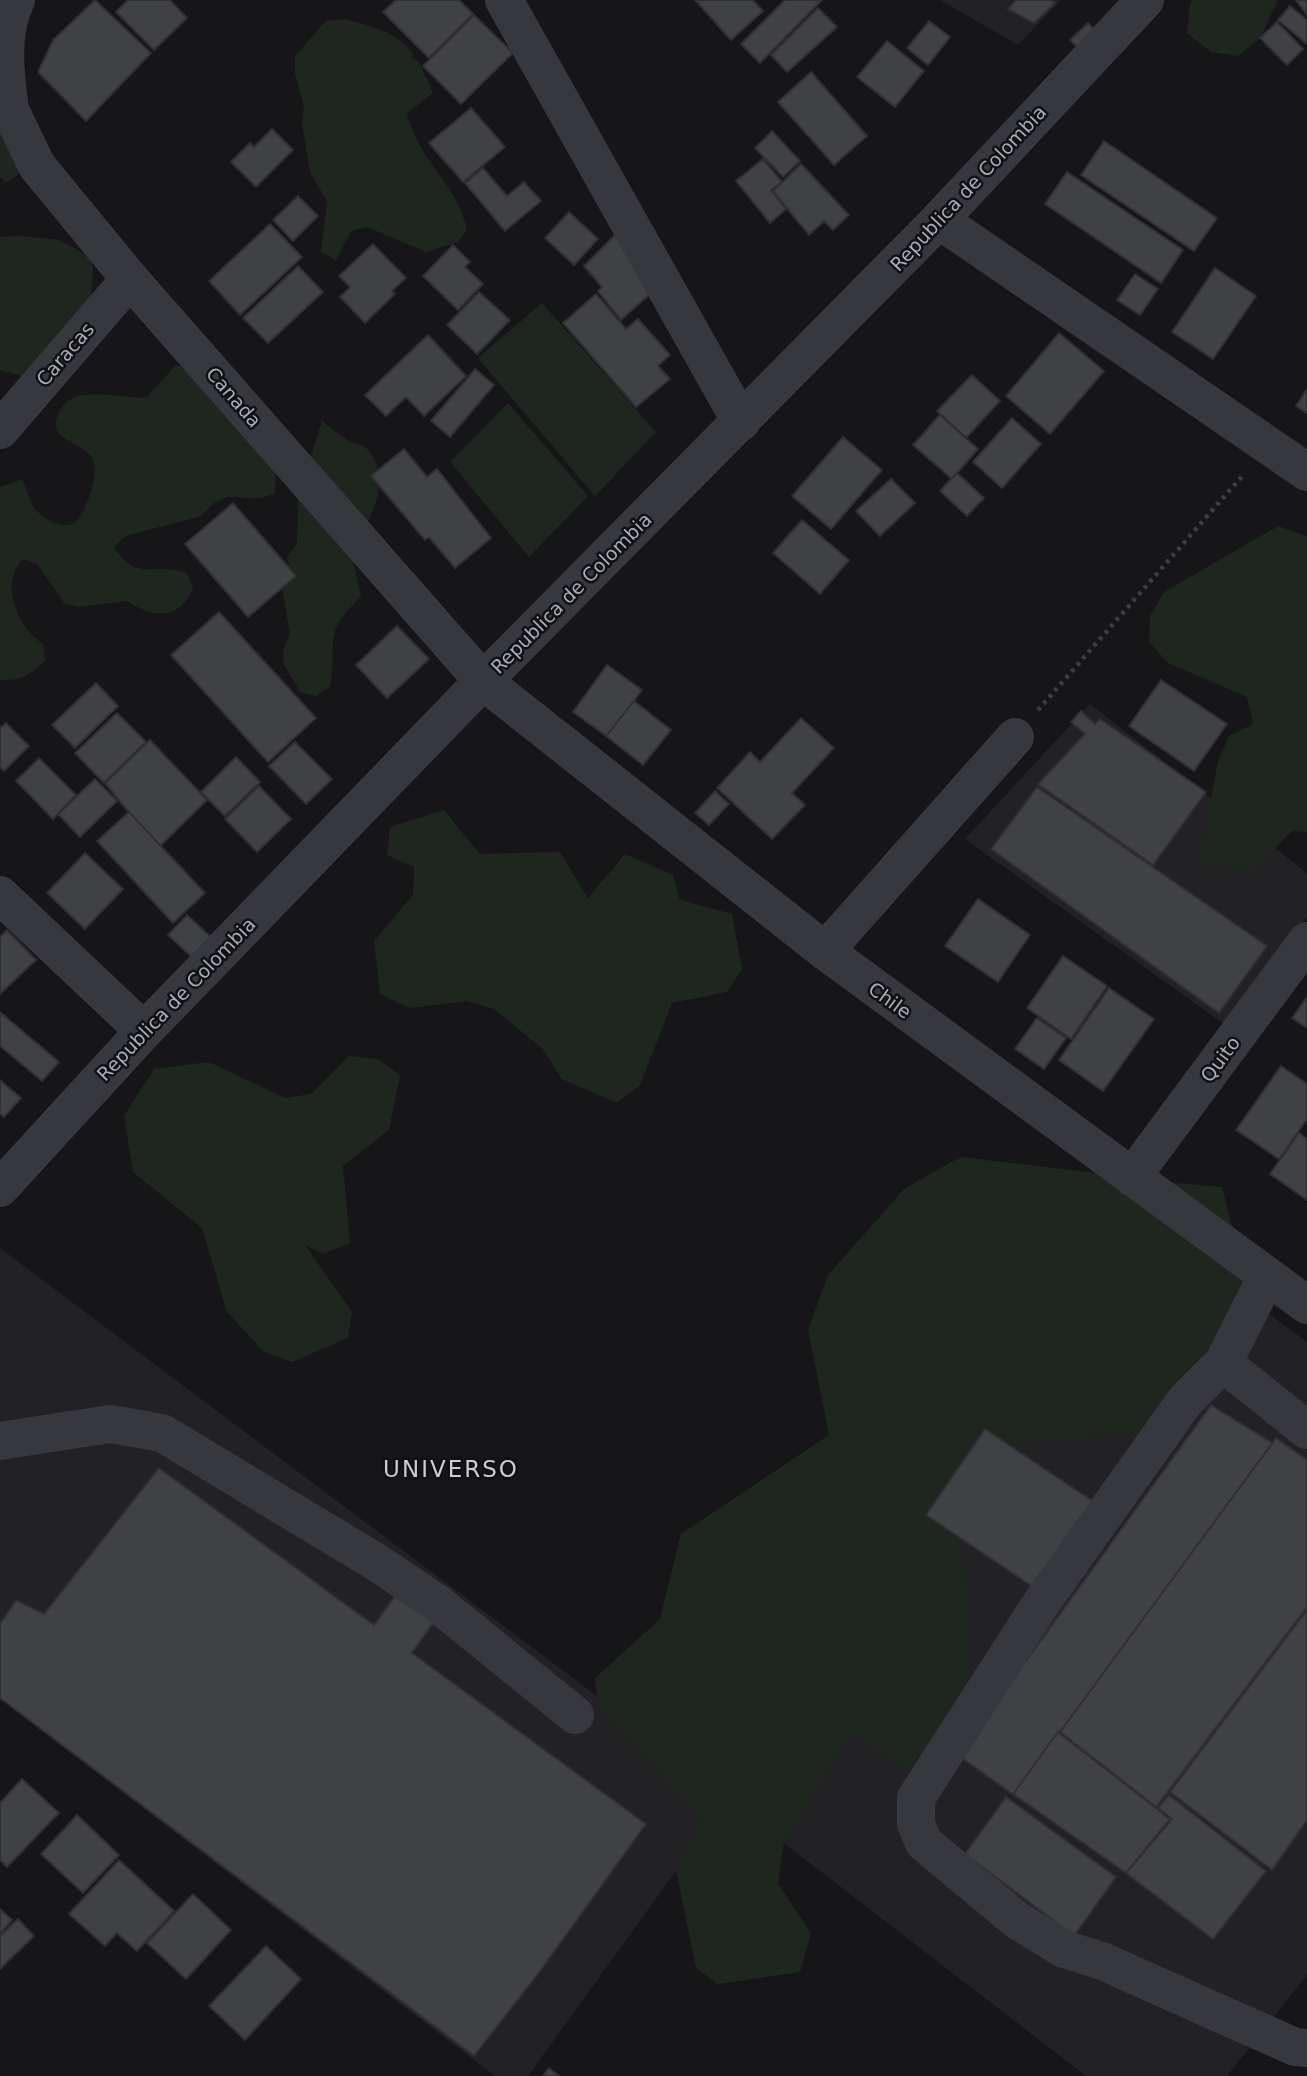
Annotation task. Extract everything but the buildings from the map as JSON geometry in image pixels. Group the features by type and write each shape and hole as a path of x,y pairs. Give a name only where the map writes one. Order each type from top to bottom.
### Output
{"street":[{"path":"504,0 741,422"},
{"name":"Republica de Colombia","path":"0,1188 144,1031 484,681 939,220 1145,0"},
{"path":"5,107 2,49 8,6"},
{"name":"Canada","path":"5,107 37,166 130,279 484,681"},
{"path":"939,220 1307,472"},
{"name":"Caracas","path":"0,430 130,279"},
{"name":"Chile","path":"484,681 825,951 1307,1305"},
{"path":"825,951 1015,737"},
{"path":"0,894 144,1031"},
{"name":"Quito","path":"1132,1177 1307,942"},
{"path":"1267,1276 1223,1363 1185,1401 1038,1608 916,1798 916,1824 924,1843 1018,1921 1064,1950 1102,1961 1295,2048 1307,2048"},
{"path":"1223,1363 1307,1430"},
{"path":"0,1441 110,1424 162,1433 376,1562 437,1603 575,1715"}],"path":[{"path":"1015,737 1269,445"}],"shaded area":[{"path":"940,0 1061,0 1018,45"},
{"path":"1193,0 1278,0 1260,38 1238,56 1211,52 1187,33 1190,4"},
{"path":"344,19 392,35 414,55 411,57 419,62 433,93 407,113 420,145 447,185 462,214 467,230 458,242 426,252 367,227 351,231 336,260 321,252 327,201 310,173 302,123 304,107 295,73 295,56 326,21"},
{"path":"0,108 19,174 6,183 0,177"},
{"path":"0,237 59,240 90,257 93,267 91,300 23,376 0,370"},
{"path":"542,303 656,432 595,496 478,358"},
{"path":"190,365 276,462 275,494 260,498 227,497 213,504 201,516 126,536 114,547 122,558 138,568 187,573 193,588 181,606 173,611 146,611 127,601 80,607 65,604 37,564 23,559 12,579 14,603 25,626 43,644 45,660 25,676 0,680 0,487 22,479 32,504 41,515 61,525 74,523 90,495 95,467 88,453 57,431 55,424 63,406 79,396 102,394 146,398 175,366"},
{"path":"508,403 588,496 529,557 450,462"},
{"path":"322,421 345,438 368,450 376,462 379,488 371,515 351,551 361,597 340,620 336,630 330,687 315,696 300,692 284,665 283,649 290,635 282,586 290,572 287,557 297,543 298,498"},
{"path":"1278,526 1307,536 1307,832 1292,831 1254,870 1199,864 1218,761 1229,736 1253,724 1247,697 1168,663 1149,642 1150,616 1164,592"},
{"path":"1090,704 1307,873 1307,917 1228,1027 965,839"},
{"path":"444,810 480,854 560,852 588,898 625,854 673,875 680,900 732,914 742,969 727,992 672,1003 640,1085 617,1103 562,1079 543,1049 494,1009 467,1001 409,1008 380,994 374,941 413,895 414,867 387,855 390,827"},
{"path":"349,1056 378,1059 400,1075 389,1130 343,1166 350,1243 323,1254 305,1245 352,1312 348,1338 292,1362 264,1352 227,1312 202,1228 133,1172 124,1116 154,1069 209,1062 285,1098 311,1094"},
{"path":"960,1157 1132,1177 1156,1166 1164,1182 1222,1187 1235,1239 1244,1297 1169,1431 1002,1444 959,1475 974,1748 938,1788 851,1734 784,1842 778,1884 811,1933 800,1972 717,1984 696,1968 676,1870 702,1820 598,1705 595,1678 660,1619 681,1534 829,1435 808,1330 828,1275 904,1189"},
{"path":"1135,1215 1307,1342 1307,1975 1227,2076 1086,2076 728,1800"},
{"path":"0,1248 730,1796 528,2076 495,2076 0,1699"}],"district":[{"name":"UNIVERSO","path":"451,1469"}]}
